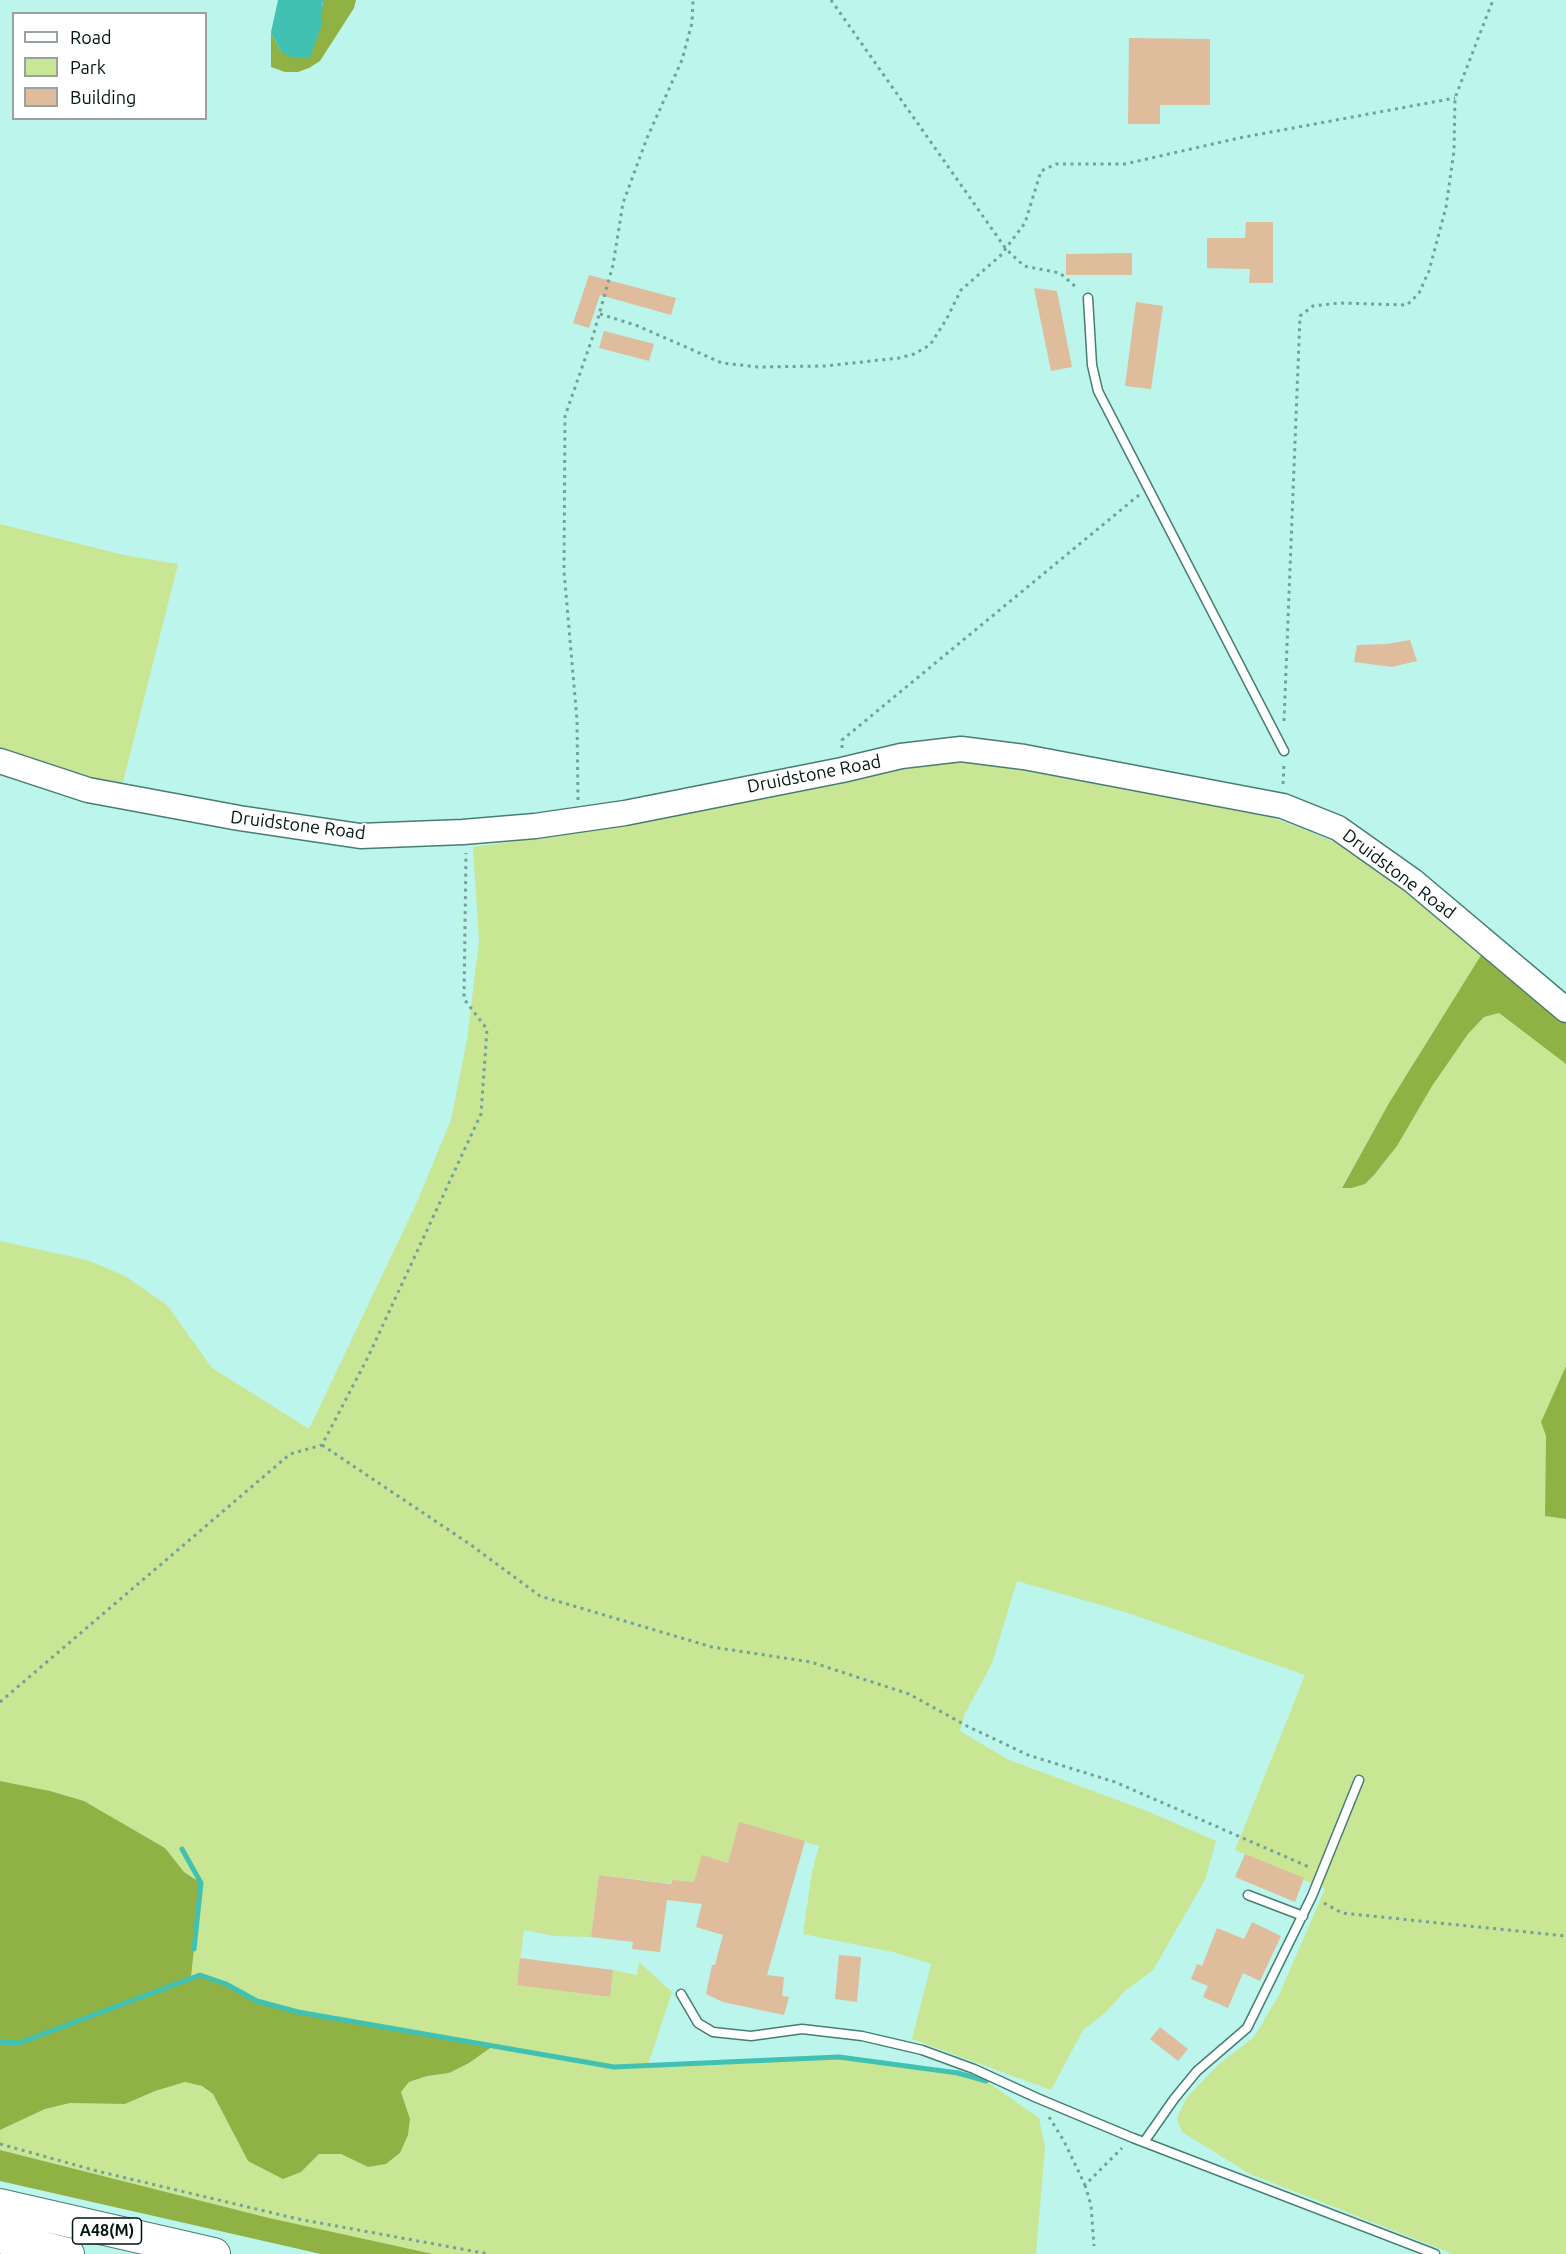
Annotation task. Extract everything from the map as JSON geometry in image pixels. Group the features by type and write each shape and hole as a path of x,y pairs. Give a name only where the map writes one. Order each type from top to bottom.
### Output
{"highway":[{"name":"A48(M)","path":"0,2205 214,2254"},
{"name":"A48(M)","path":"0,2237 68,2254"}],"street":[{"name":"Druidstone Road","path":"0,761 88,790 238,819 360,836 463,832 579,820 842,770 901,756 961,749 1024,757 1283,806 1338,828 1413,880 1566,1010"}],"lane":[{"path":"1088,298 1092,365 1098,391 1284,751"},
{"path":"1144,2142 1197,2071 1247,2028 1303,1916 1359,1780"},
{"path":"1248,1895 1303,1916"},
{"path":"681,1994 698,2023 713,2032 751,2036 802,2029 862,2036 932,2054 974,2069 1133,2138 1435,2254"}],"path":[{"path":"579,820 577,720 564,571 565,416 600,314 613,266 623,202 647,138 682,60 692,23 693,0"},
{"path":"831,0 1006,249 1024,266 1060,273 1088,298"},
{"path":"1283,806 1291,505 1300,316 1313,306 1339,303 1407,305 1419,293 1429,271 1446,207 1454,152 1455,98 1493,0"},
{"path":"600,314 638,326 722,363 758,367 825,366 900,358 914,354 930,345 961,290 1006,249 1025,222 1041,171 1056,164 1125,164 1239,138 1455,98"},
{"path":"842,770 842,740 1147,488"},
{"path":"322,1446 368,1357 481,1114 487,1029 464,999 466,852 463,832"},
{"path":"0,1702 290,1454 322,1446 471,1545 540,1596 712,1647 811,1662 909,1694 967,1726 1028,1755 1115,1782 1320,1872"},
{"path":"1312,1896 1342,1913 1566,1936"},
{"path":"1037,2098 1064,2141 1085,2185 1091,2205 1094,2247"},
{"path":"1085,2185 1133,2138"},
{"path":"0,2144 96,2171 298,2219 489,2254"}],"green space":[{"path":"0,524 124,555 178,564 123,782 93,784 0,752"},
{"path":"960,759 1035,768 1262,814 1298,827 1351,849 1399,878 1483,952 1389,1103 1342,1187 1352,1188 1365,1184 1374,1175 1397,1146 1432,1085 1468,1034 1484,1017 1499,1013 1566,1064 1566,1366 1541,1422 1546,1436 1545,1516 1566,1519 1566,2254 1453,2254 1250,2174 1182,2132 1177,2118 1187,2097 1219,2064 1254,2037 1278,1997 1325,1889 1235,1850 1305,1675 1125,1612 1017,1581 992,1663 964,1716 960,1731 1009,1760 1147,1811 1216,1841 1205,1880 1153,1970 1125,1991 1105,2013 1083,2030 1051,2090 912,2039 931,1964 893,1952 803,1934 812,1872 819,1846 739,1823 728,1863 702,1856 694,1883 672,1880 669,1883 599,1875 591,1937 554,1936 524,1930 517,1984 609,1997 613,1970 637,1975 639,1962 672,1992 648,2065 839,2057 958,2073 986,2081 1039,2118 1045,2148 1036,2254 433,2254 269,2218 0,2150 0,2130 45,2109 70,2103 125,2104 155,2091 185,2082 202,2086 213,2094 248,2161 301,2172 319,2154 341,2154 368,2167 386,2164 400,2153 408,2135 410,2119 401,2092 410,2082 427,2076 449,2073 469,2063 492,2046 298,2012 257,2001 226,1984 200,1975 191,1977 201,1883 184,1872 165,1848 84,1801 50,1791 0,1781 0,1241 87,1260 125,1276 167,1305 212,1368 309,1429 417,1202 451,1120 467,1040 479,941 473,847 570,834 871,774"}],"shaded area":[{"path":"278,0 323,0 321,27 310,57 291,57 281,52 271,32"},
{"path":"323,0 356,0 354,8 320,61 298,72 285,72 271,67 271,32 281,52 323,6"},
{"path":"1483,952 1566,1023 1566,1064 1499,1013 1484,1017 1468,1034 1432,1086 1397,1146 1374,1175 1365,1184 1342,1188 1389,1103"},
{"path":"1566,1366 1566,1519 1545,1516 1546,1436 1541,1422"},
{"path":"0,1781 50,1791 84,1801 165,1848 184,1872 201,1883 191,1977 200,1975 226,1984 257,2001 298,2012 493,2046 469,2063 449,2073 427,2076 409,2082 401,2092 410,2119 408,2135 400,2153 386,2164 368,2167 341,2154 319,2154 301,2172 283,2179 248,2161 213,2094 202,2086 185,2082 155,2091 125,2104 70,2103 45,2109 0,2130"},
{"path":"0,2150 269,2218 433,2254 321,2254 0,2181"}],"building":[{"path":"1129,38 1210,39 1210,105 1160,105 1160,124 1128,124"},
{"path":"1246,222 1273,222 1273,283 1249,283 1250,269 1207,268 1207,238 1245,238"},
{"path":"1132,253 1132,275 1066,275 1066,254"},
{"path":"589,275 676,298 671,315 600,295 589,328 573,323"},
{"path":"1034,288 1057,291 1072,367 1051,371"},
{"path":"1136,302 1163,306 1151,389 1125,386"},
{"path":"604,331 654,344 649,361 599,348"},
{"path":"1410,640 1417,661 1392,667 1354,662 1357,645 1387,644"},
{"path":"739,1822 805,1841 767,1975 784,1977 782,1996 789,1997 784,2015 723,2002 706,1994 712,1965 715,1965 723,1935 696,1927 702,1904 667,1900 660,1952 632,1949 633,1942 591,1937 599,1875 671,1884 672,1880 694,1882 702,1855 728,1863"},
{"path":"1245,1854 1304,1878 1295,1902 1235,1877"},
{"path":"1252,1922 1281,1936 1260,1981 1243,1973 1228,2008 1203,1997 1208,1986 1191,1979 1197,1964 1202,1966 1217,1928 1244,1939"},
{"path":"839,1955 861,1957 857,2002 835,1999"},
{"path":"520,1958 613,1970 610,1997 517,1985"},
{"path":"1160,2027 1188,2049 1178,2061 1150,2039"}],"waterway":[{"path":"182,1849 201,1883 194,1949"},
{"path":"0,2042 19,2043 200,1975 226,1984 257,2001 298,2012 614,2067 839,2057 958,2073 986,2081"}]}
